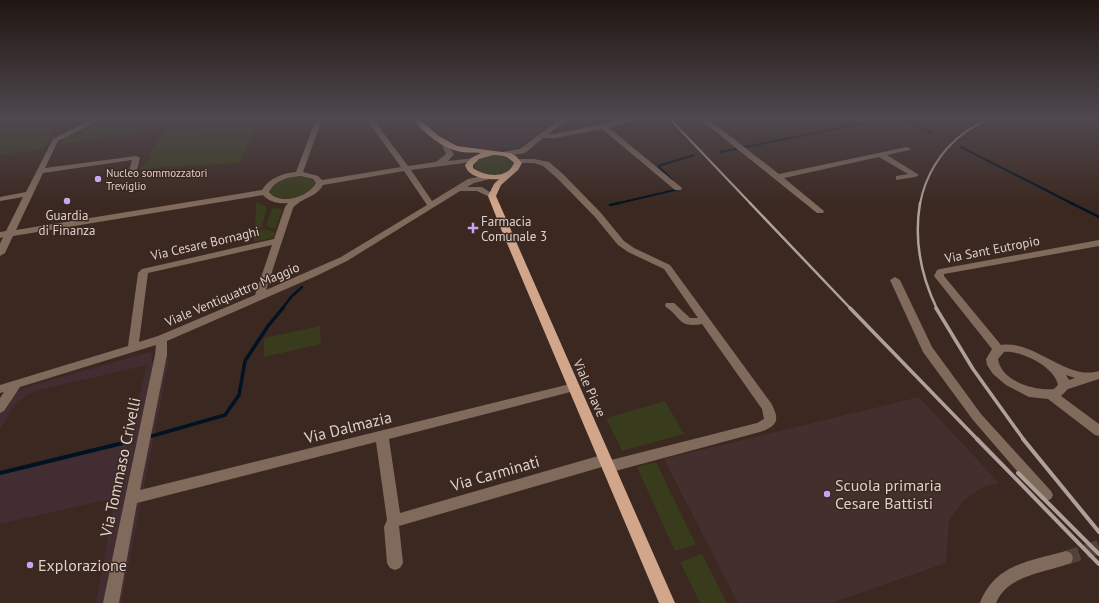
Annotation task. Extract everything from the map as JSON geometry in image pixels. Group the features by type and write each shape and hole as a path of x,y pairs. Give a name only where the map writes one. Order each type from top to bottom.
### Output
{"main road":[{"path":"454,147 474,153 472,165"},
{"path":"469,151 484,151 489,154 505,154 516,160 518,163 516,169 509,174 493,179"},
{"path":"472,165 489,154"},
{"path":"472,165 493,179"},
{"path":"492,196 493,179"},
{"name":"Viale Piave","path":"492,196 667,603"}],"street":[{"path":"0,253 4,234 28,194 51,147"},
{"path":"299,174 309,147"},
{"path":"390,147 431,205"},
{"path":"438,164 450,156 446,147"},
{"path":"505,154 522,150 526,147"},
{"path":"628,147 678,188"},
{"path":"740,147 820,211"},
{"path":"778,177 907,149"},
{"path":"522,150 516,160 543,163 552,169 598,215 621,243 631,250 662,263 667,267 705,320 689,323 685,321 672,306 670,306"},
{"path":"881,155 915,175 899,178"},
{"path":"39,171 136,158 132,175"},
{"path":"320,183 406,168 455,163 472,165 470,181"},
{"path":"265,192 268,186 276,180 286,176 299,174 314,176 318,178 320,183"},
{"name":"Viale Ventiquattro Maggio","path":"0,389 162,339 344,259 470,181 493,179"},
{"path":"265,192 267,196 274,200 295,200 312,193 318,188 320,183"},
{"name":"Viale Ventiquattro Maggio","path":"459,189 479,189 492,196"},
{"path":"4,234 265,192"},
{"path":"0,199 28,194"},
{"path":"259,297 289,207 295,200"},
{"name":"Via Cesare Bornaghi","path":"133,349 143,273 145,271 278,241"},
{"name":"Via Sant Eutropio","path":"1000,350 939,276 940,272 1099,243"},
{"path":"896,280 926,348 977,418 1046,494"},
{"name":"Via Carminati","path":"394,521 607,463 760,427 770,421 770,412 767,406 705,320"},
{"name":"Via Tommaso Crivelli","path":"111,603 161,355 162,339"},
{"path":"1008,349 1025,351 1043,359 1053,366 1078,375 1094,376 1064,386 1057,393 1050,394 1028,391 1006,380 994,366 992,359 994,354 1000,350 1008,349"},
{"path":"1053,366 1064,380 1064,386"},
{"path":"0,408 16,384"},
{"name":"Via Dalmazia","path":"131,498 574,387"},
{"path":"1050,394 1099,431"},
{"path":"382,436 394,521 391,527 395,563"},
{"path":"988,603 997,586 1006,580 1020,572 1066,558"}],"shaded area":[{"path":"477,147 518,147 517,148 489,149"},
{"path":"151,352 152,362 169,359 121,603 96,603 115,498 0,524 0,472 129,439 147,365 34,391 17,402 0,429 0,398 36,384"},
{"name":"Scuola primaria Cesare Battisti","path":"919,397 999,483 983,487 963,501 949,521 946,563 831,603 738,603 664,459"}],"green space":[{"path":"0,147 45,147 44,149 0,155"},
{"path":"154,147 246,147 239,163 160,167 141,171 140,167 144,166 152,156 148,155"},
{"path":"494,155 503,156 510,160 513,165 505,172 494,175 488,175 478,171 474,167 476,161 484,157"},
{"path":"302,176 314,181 315,186 306,194 288,199 276,197 271,194 271,188 278,182 289,178"},
{"path":"256,202 267,207 262,227 255,231"},
{"path":"272,208 283,209 275,229 266,226"},
{"path":"263,229 275,232 273,238 254,242 254,234"},
{"path":"320,326 321,344 264,357 264,338"},
{"path":"665,401 684,434 622,451 606,418"},
{"path":"656,462 696,545 675,551 637,467"},
{"path":"702,554 727,603 700,603 680,562"}],"waterway":[{"path":"720,152 744,147"},
{"path":"961,147 1073,204"},
{"path":"672,180 658,166 694,155"},
{"path":"615,204 679,189"},
{"path":"610,205 619,203"},
{"path":"1073,204 1099,217"},
{"path":"282,309 291,297 302,287"},
{"path":"152,436 225,415 239,395 245,361 268,326 283,308"},
{"path":"0,473 123,443"}],"tunnel":[{"path":"1066,558 1099,547"}],"railway":[{"path":"697,147 751,204"},
{"path":"920,204 922,194 930,174 935,164 948,147"},
{"path":"750,203 851,309"},
{"path":"920,203 918,217 920,257 927,284 937,309"},
{"path":"850,308 978,440"},
{"path":"936,308 973,369 1024,440"},
{"path":"977,439 1099,564"},
{"path":"1023,439 1099,532"},
{"path":"1018,473 1099,554"}],"place":[{"name":"Nucleo sommozzatori Treviglio","path":"98,179"},
{"name":"Guardia di Finanza","path":"67,201"},
{"name":"Farmacia Comunale 3","path":"473,228"},
{"name":"Scuola primaria Cesare Battisti","path":"827,494"},
{"name":"Explorazione","path":"30,565"}]}
